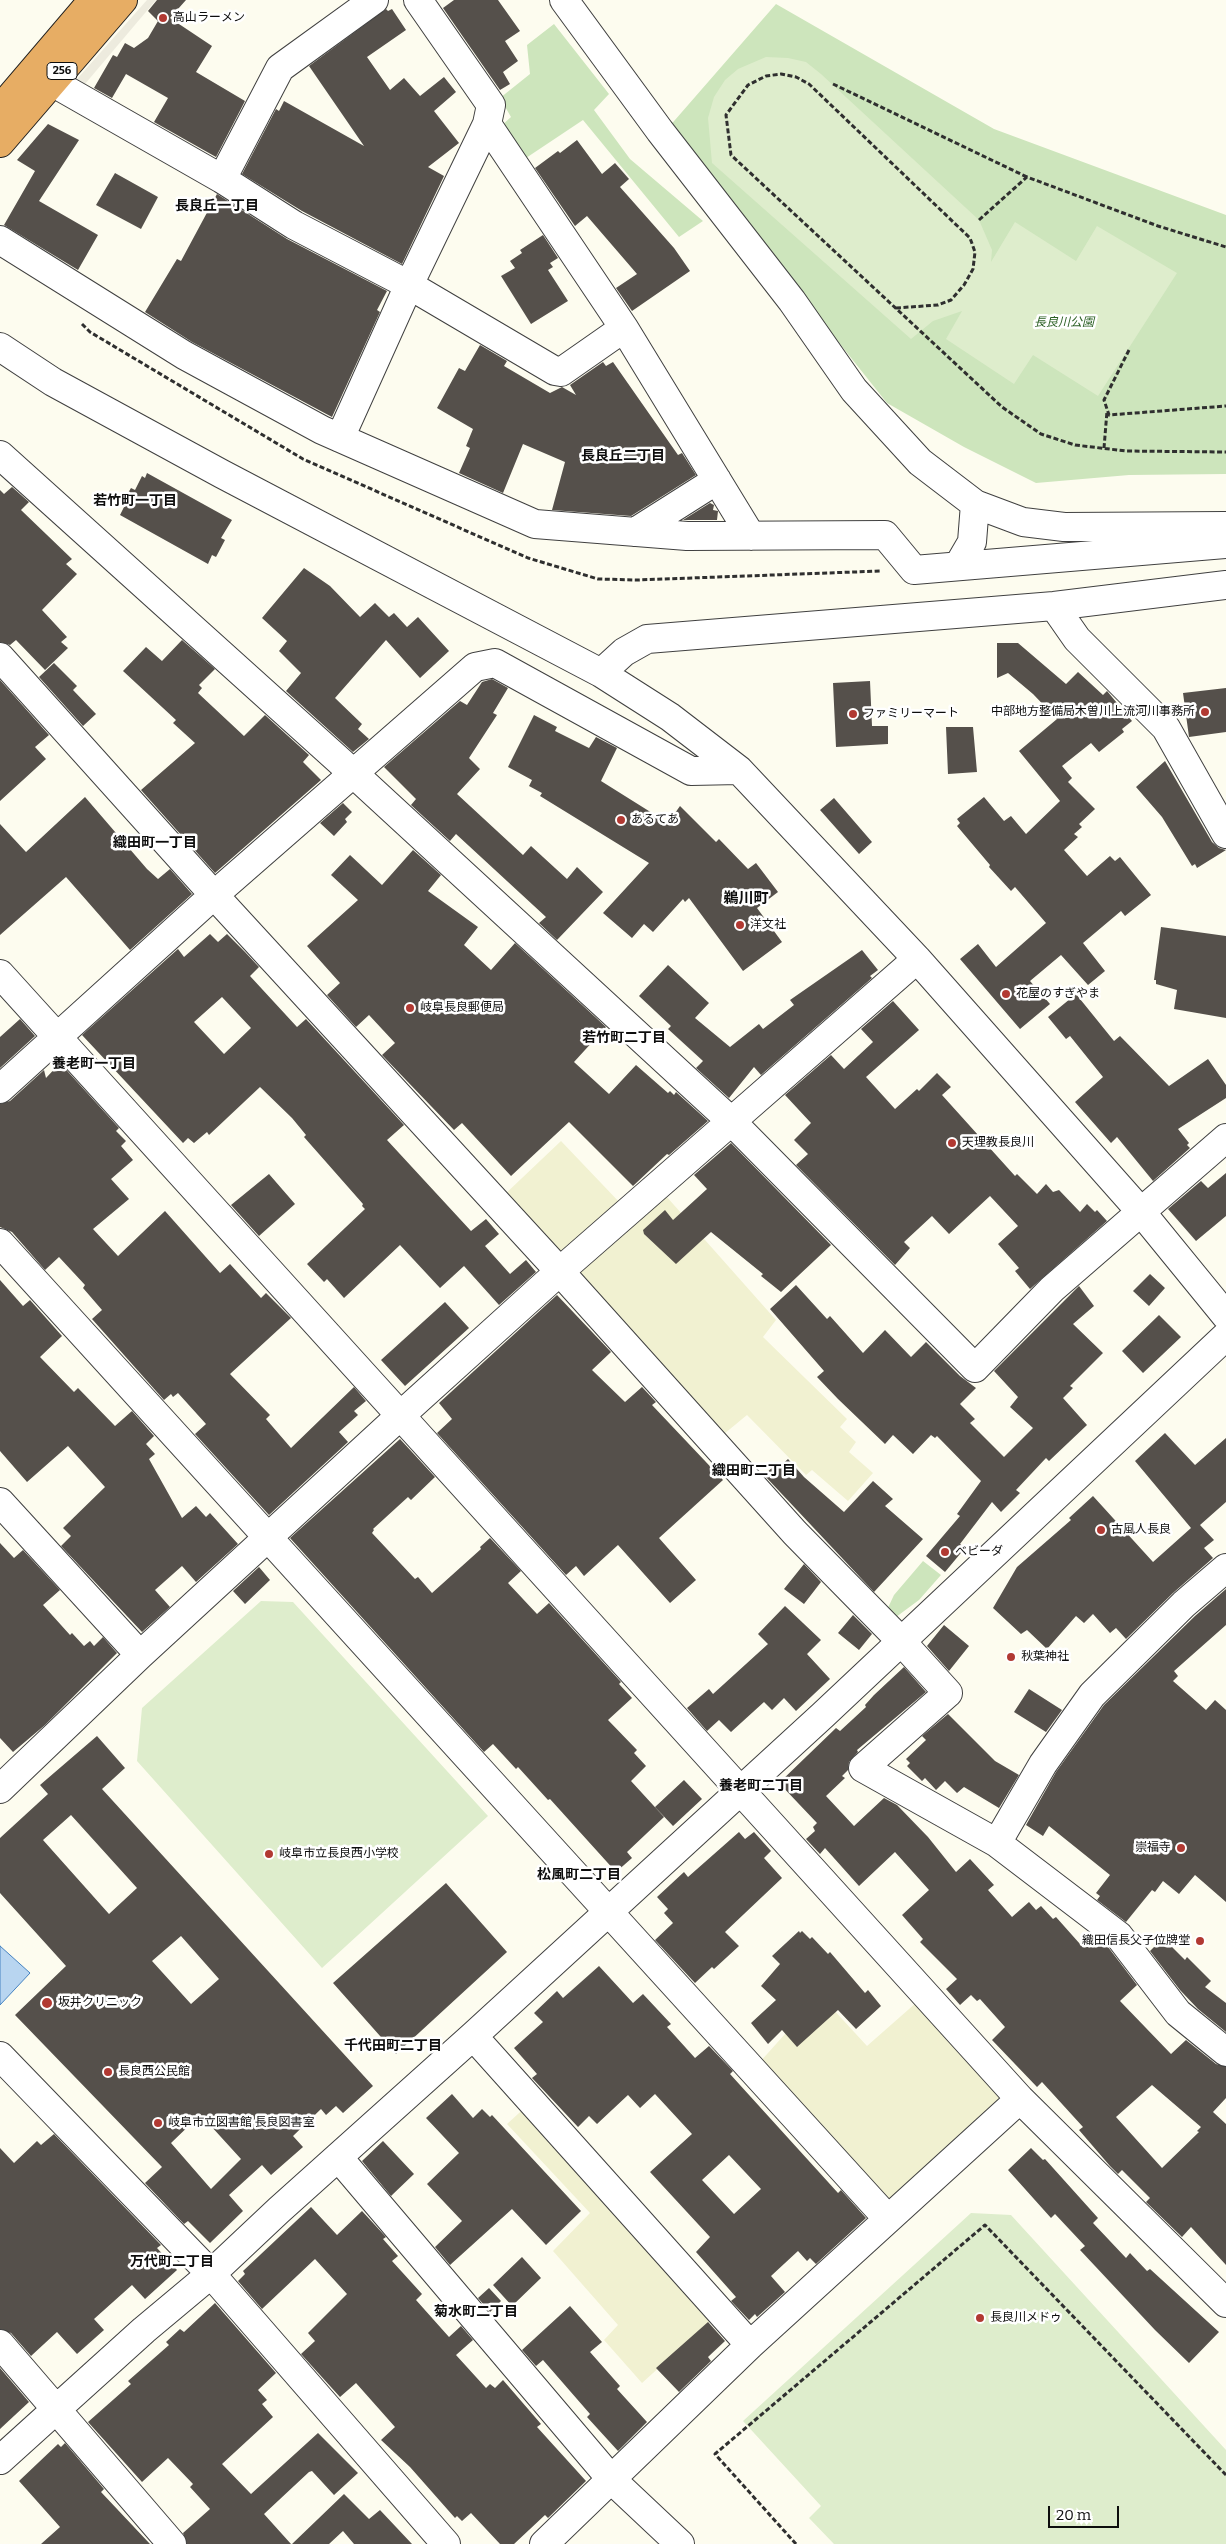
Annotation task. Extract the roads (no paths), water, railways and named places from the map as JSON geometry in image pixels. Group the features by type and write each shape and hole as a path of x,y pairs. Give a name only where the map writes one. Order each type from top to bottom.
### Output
{"highway":[{"name":"256","path":"0,109 93,0"},
{"name":"256","path":"0,143 123,0"}],"street":[{"path":"222,179 280,68 374,0"},
{"path":"340,438 409,285 487,124 491,104 418,0"},
{"path":"564,0 660,131 792,301 854,390 920,462 975,504 1023,522 1064,528 1226,526"},
{"path":"52,82 222,179 294,225 409,285 555,372 561,372 624,328"},
{"path":"487,124 624,328 751,536"},
{"path":"0,240 184,355 340,438 535,524 687,536 885,535 914,570 1226,544"},
{"path":"0,347 53,382 205,465 601,673 670,717 739,770 917,959 1142,1213 1226,1316"},
{"path":"0,455 354,773 732,1122 974,1368 1052,1290 1226,1138"},
{"path":"635,532 717,480"},
{"path":"958,566 972,542 975,504"},
{"path":"601,673 624,652 647,639 1054,606 1226,586"},
{"path":"1054,606 1077,639 1166,728 1226,834"},
{"path":"0,657 795,1533 901,1641 948,1693 863,1768 997,1843 1119,1936 1178,2013 1226,2052"},
{"path":"0,1090 214,895 476,666 495,663 692,770 739,770"},
{"path":"3,1781 268,1539 401,1414 559,1272 917,959"},
{"path":"0,974 401,1414 1020,2099 1226,2304"},
{"path":"0,1243 888,2219"},
{"path":"0,2460 144,2330 211,2274 741,1791 1226,1336"},
{"path":"0,1502 140,1655"},
{"path":"997,1843 1043,1764 1092,1695 1184,1604 1226,1568"},
{"path":"473,2036 750,2345"},
{"path":"0,2056 211,2274 446,2544"},
{"path":"544,2544 750,2345 1020,2099"},
{"path":"338,2157 612,2480 680,2544"},
{"path":"0,2344 172,2544"}],"water":[{"path":"0,1946 30,1973 0,2005"}],"place":[{"name":"高山ラーメン","path":"163,18"},
{"name":"中部地方整備局木曽川上流河川事務所","path":"1205,712"},
{"name":"ファミリーマート","path":"853,714"},
{"name":"あるてあ","path":"621,820"},
{"name":"洋文社","path":"740,925"},
{"name":"花屋のすぎやま","path":"1006,994"},
{"name":"岐阜長良郵便局","path":"410,1008"},
{"name":"天理教長良川","path":"952,1143"},
{"name":"古風人長良","path":"1101,1530"},
{"name":"ベビーダ","path":"945,1552"},
{"name":"秋葉神社","path":"1011,1657"},
{"name":"崇福寺","path":"1181,1848"},
{"name":"岐阜市立長良西小学校","path":"269,1854"},
{"name":"織田信長父子位牌堂","path":"1200,1941"},
{"name":"坂井クリニック","path":"47,2003"},
{"name":"長良西公民館","path":"108,2072"},
{"name":"岐阜市立図書館 長良図書室","path":"158,2123"},
{"name":"長良川メドゥ","path":"980,2318"}],"district":[{"name":"長良丘一丁目","path":"217,206"},
{"name":"長良丘二丁目","path":"623,456"},
{"name":"若竹町一丁目","path":"135,501"},
{"name":"織田町一丁目","path":"155,843"},
{"name":"鵜川町","path":"746,899"},
{"name":"若竹町二丁目","path":"624,1038"},
{"name":"養老町一丁目","path":"94,1064"},
{"name":"織田町二丁目","path":"754,1471"},
{"name":"養老町二丁目","path":"761,1786"},
{"name":"松風町二丁目","path":"579,1875"},
{"name":"千代田町二丁目","path":"393,2046"},
{"name":"万代町二丁目","path":"172,2262"},
{"name":"菊水町二丁目","path":"476,2312"}],"park label":[{"name":"長良川公園","path":"1064,323"}]}
